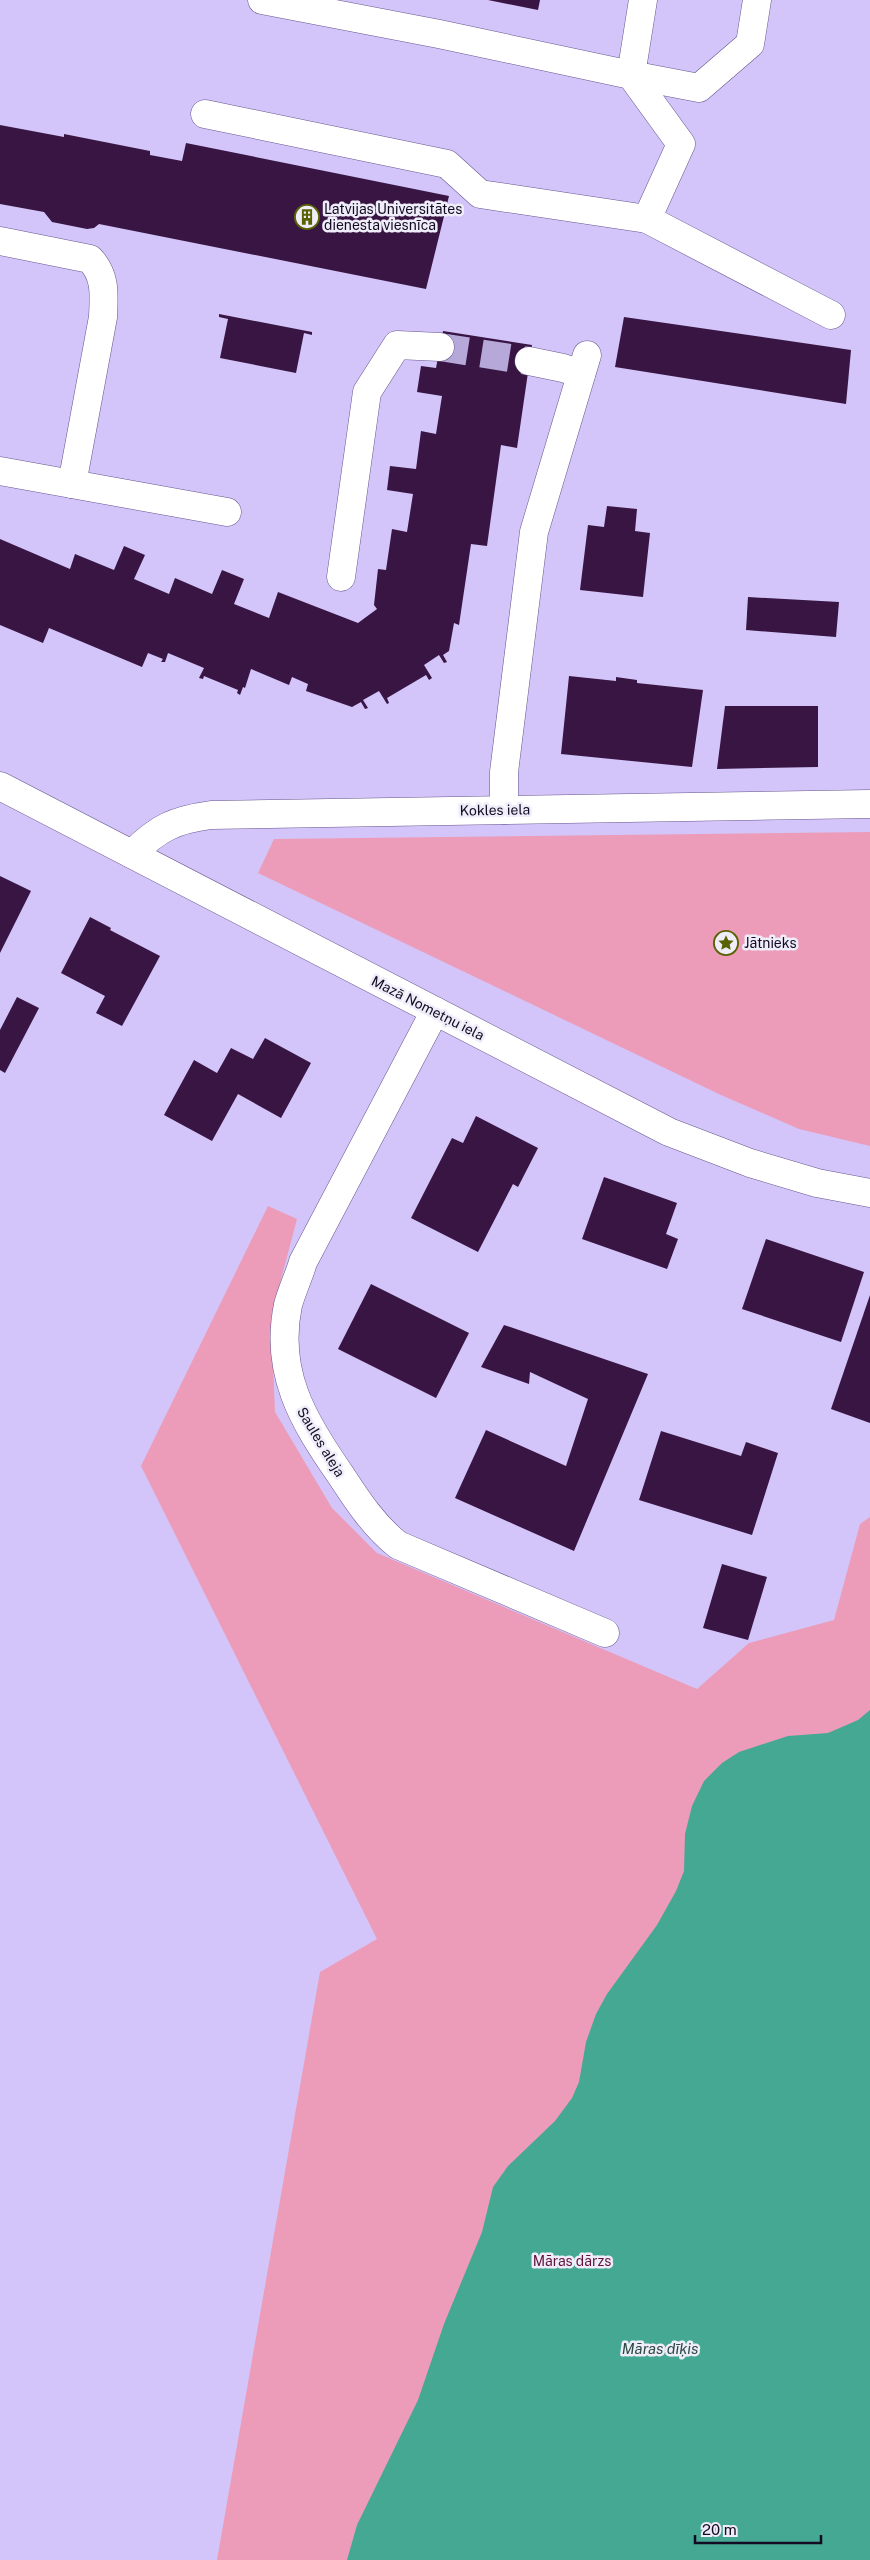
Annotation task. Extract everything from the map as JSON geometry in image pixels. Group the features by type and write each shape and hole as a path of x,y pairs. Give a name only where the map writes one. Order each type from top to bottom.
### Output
{"street":[{"path":"262,0 439,34 699,88 750,44 757,0"},
{"path":"643,0 631,75 681,144 647,219"},
{"path":"205,114 447,164 480,194 647,219 830,314"},
{"path":"0,241 90,259 102,277 104,289 102,317 72,484"},
{"path":"341,577 367,392 397,345 440,347"},
{"path":"504,810 504,772 534,532 584,365 563,368 529,361"},
{"path":"0,471 226,512"},
{"name":"Mazā Nometņu iela","path":"0,786 669,1132 750,1163 817,1183 870,1193"},
{"name":"Kokles iela","path":"132,854 152,834 170,824 203,816 870,804"},
{"name":"Saules aleja","path":"435,1011 304,1262 288,1304 285,1337 286,1367 297,1403 314,1437 380,1531 398,1545 606,1633"}],"green space":[{"path":"870,832 870,1146 799,1129 721,1095 258,873 274,839"},
{"name":"Māras dārzs","path":"268,1206 297,1219 271,1317 275,1412 332,1508 377,1553 697,1689 749,1643 834,1620 860,1524 870,1517 870,2560 217,2560 320,1972 377,1939 141,1466"}],"water":[{"name":"Māras dīķis","path":"870,1710 870,2560 347,2560 357,2525 418,2400 444,2324 482,2232 493,2187 508,2166 555,2121 572,2098 579,2082 586,2042 596,2014 607,1994 657,1925 676,1891 684,1871 685,1834 692,1806 704,1781 722,1763 739,1752 788,1736 828,1733 858,1720"}],"building":[{"path":"488,0 540,0 538,10"},
{"name":"Latvijas Universitātes dienesta viesnīca","path":"0,125 64,137 64,134 150,151 150,155 182,161 186,143 449,196 426,289 99,224 94,228 87,229 52,222 44,212 0,204"},
{"path":"219,314 312,332 312,335 304,333 296,373 220,358 228,319 219,317"},
{"path":"624,317 851,350 846,404 615,367"},
{"path":"443,331 532,345 517,448 501,445 487,546 471,544 459,625 454,623 449,651 443,655 447,662 444,663 439,655 424,665 432,678 429,680 426,675 387,698 389,703 387,704 379,691 363,700 368,708 365,709 361,702 352,707 306,691 308,684 292,677 289,685 251,669 245,688 243,687 240,695 237,693 238,690 204,676 203,679 199,678 204,668 168,653 165,662 161,662 163,659 148,653 142,667 49,628 43,643 0,625 0,539 70,569 75,554 114,570 124,546 145,555 134,579 169,594 175,578 212,594 222,570 244,579 234,604 269,618 278,592 358,623 377,609 374,605 378,569 386,570 392,529 407,532 413,494 387,490 390,466 416,469 421,431 436,434 442,396 417,392 421,366 436,368"},
{"path":"607,506 637,509 635,531 650,533 643,597 580,590 588,525 604,527"},
{"path":"748,597 839,602 836,637 746,630"},
{"path":"569,676 616,681 616,677 637,680 637,683 703,690 692,767 561,754"},
{"path":"725,706 818,706 818,767 717,769"},
{"path":"0,876 31,891 0,953"},
{"path":"90,917 111,928 110,930 160,956 122,1026 96,1013 105,996 61,973"},
{"path":"17,997 39,1008 5,1073 0,1070 0,1030"},
{"path":"265,1038 311,1063 281,1118 238,1094 212,1141 164,1115 194,1060 217,1073 231,1048 253,1059"},
{"path":"476,1116 538,1148 518,1187 513,1184 478,1252 411,1218 452,1138 463,1143"},
{"path":"604,1177 677,1203 666,1234 678,1239 667,1269 582,1239"},
{"path":"766,1239 864,1272 841,1342 742,1309"},
{"path":"371,1284 469,1333 436,1398 338,1349"},
{"path":"870,1295 870,1423 831,1409"},
{"path":"504,1325 648,1374 574,1551 455,1498 486,1430 566,1466 588,1399 530,1372 529,1384 481,1367"},
{"path":"661,1431 741,1456 746,1442 778,1453 752,1535 639,1500"},
{"path":"722,1564 767,1577 748,1640 703,1628"}],"tunnel":[{"path":"440,347 529,361"}],"place":[{"name":"Latvijas Universitātes dienesta viesnīca","path":"307,217"},
{"name":"Jātnieks","path":"726,943"}]}
